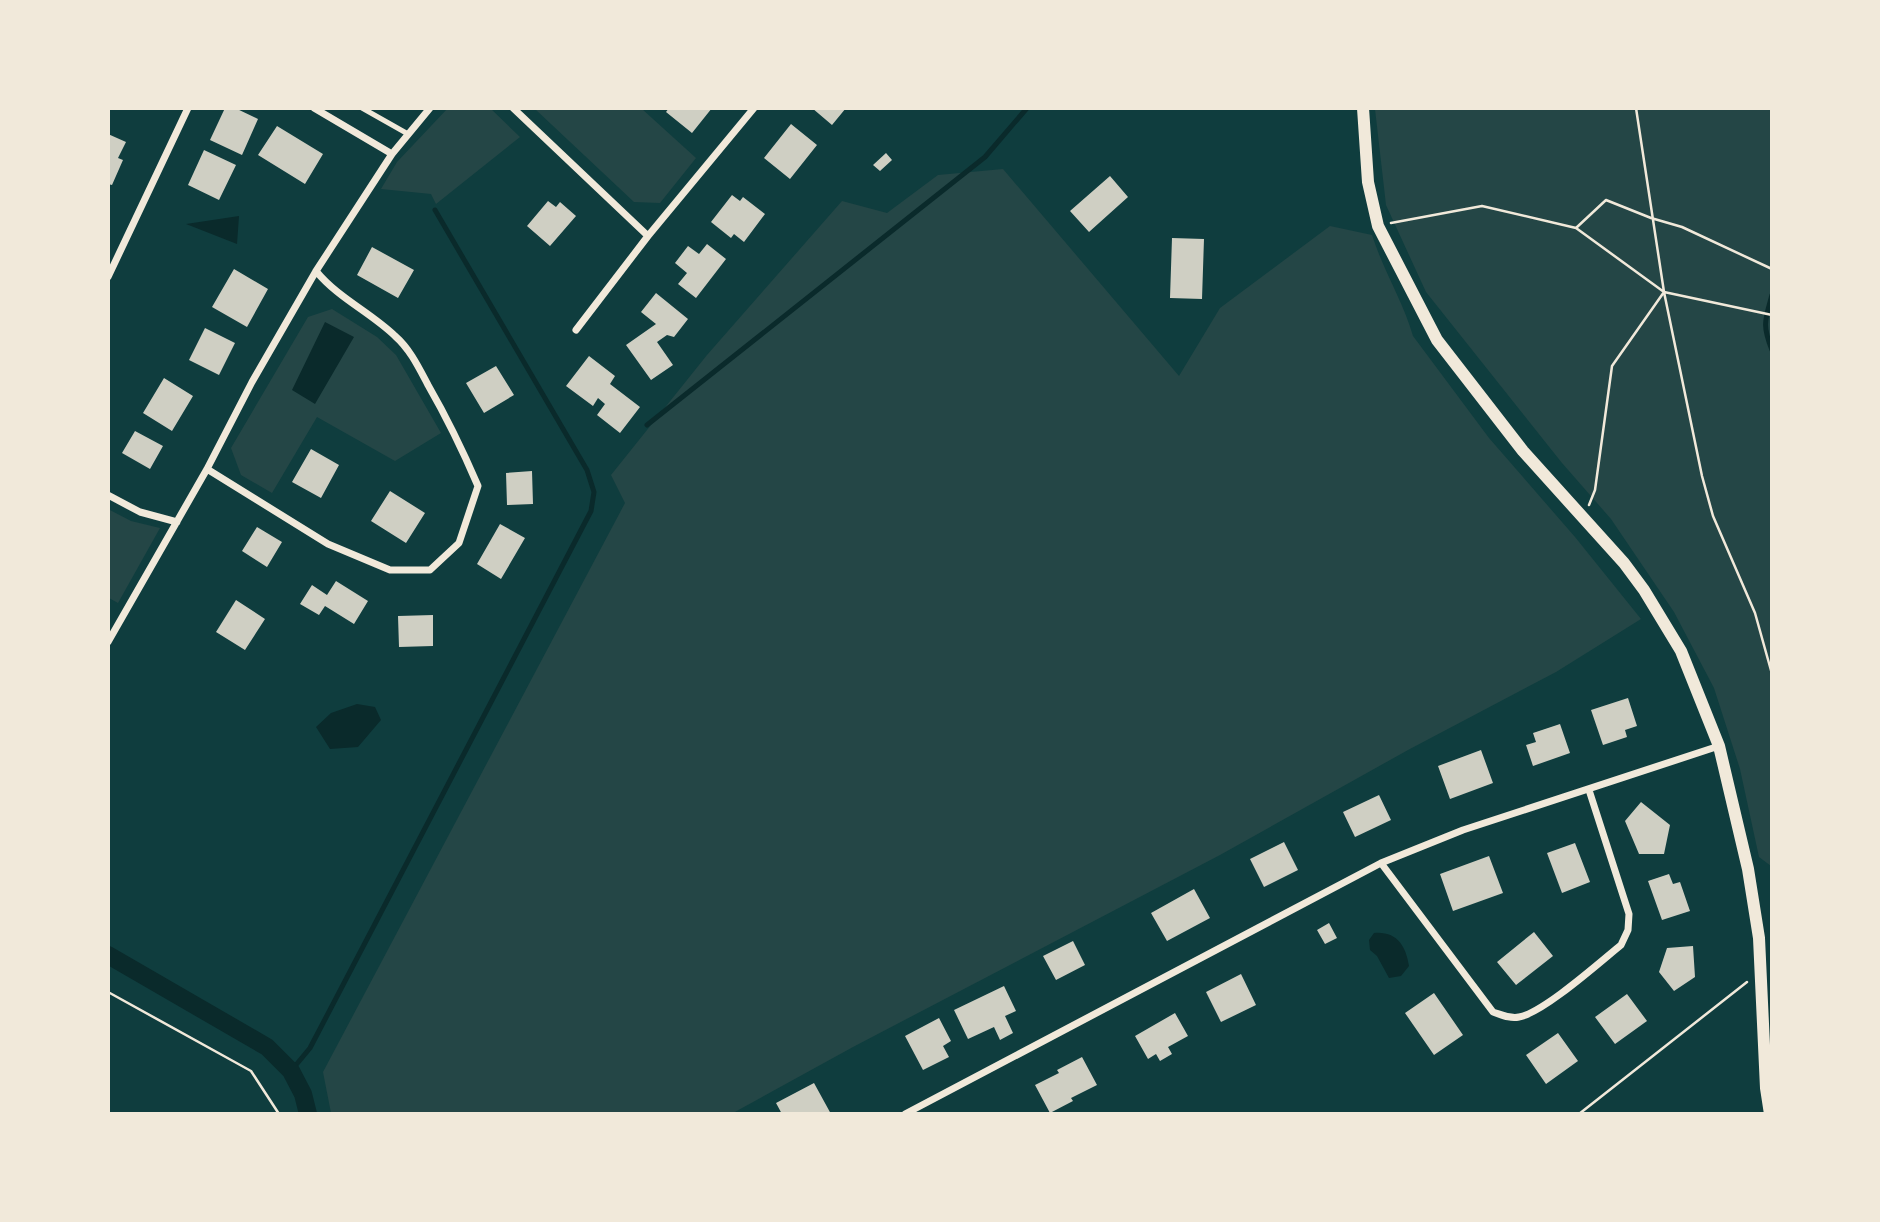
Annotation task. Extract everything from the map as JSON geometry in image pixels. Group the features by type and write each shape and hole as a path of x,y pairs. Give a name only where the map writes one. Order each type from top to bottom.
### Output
{"street":[{"path":"108,277 188,108"},
{"path":"314,108 392,154"},
{"path":"108,642 316,271 392,154 430,108"},
{"path":"513,108 648,236"},
{"path":"576,330 648,236 754,108"},
{"path":"1363,108 1368,182 1378,226 1419,309 1455,365 1523,451 1624,563 1664,620 1681,651 1719,746 1748,869 1759,938 1766,1087 1770,1114"},
{"path":"207,469 328,544 390,570 430,570 459,543 478,486 457,435 414,359 397,337 331,288 316,271"},
{"path":"108,495 140,512 177,522"},
{"path":"905,1114 1381,863 1462,830 1719,746"},
{"path":"1381,863 1493,1012 1519,1017 1536,1011 1621,945 1628,930 1629,914 1589,790"}],"lane":[{"path":"362,108 408,134"}],"path":[{"path":"1636,108 1664,292 1702,475 1713,516 1755,613 1772,674"},
{"path":"1576,228 1606,200 1682,227 1772,269"},
{"path":"1378,226 1482,206 1576,228 1664,292 1772,315"},
{"path":"1584,517 1595,490 1612,366 1664,292"},
{"path":"1579,1114 1761,971"},
{"path":"108,992 251,1071 279,1114"}],"shaded area":[{"path":"448,108 491,109 520,137 436,204 431,194 381,189 397,162"},
{"path":"535,109 642,109 696,158 660,203 634,202"},
{"path":"1375,109 1771,109 1771,866 1759,857 1740,769 1714,688 1674,612 1611,519 1562,463 1426,292 1386,205"},
{"path":"1003,169 1179,376 1220,308 1330,226 1372,235 1413,336 1489,438 1575,537 1641,619 1556,672 1408,750 1220,855 853,1047 733,1113 331,1113 323,1072 625,503 611,475 707,355 842,201 887,213 938,175"},
{"path":"239,216 237,244 186,224"},
{"path":"332,309 377,337 396,355 441,433 395,461 317,417 272,493 241,475 231,448 308,317"},
{"path":"325,322 354,337 315,404 292,390"},
{"path":"108,509 131,521 160,528 118,603 109,598"},
{"path":"357,704 375,707 381,720 358,747 330,749 316,727 331,713"},
{"path":"1374,933 1389,934 1403,946 1409,966 1401,976 1389,978 1377,956 1370,950 1369,940"}],"building":[{"path":"225,108 235,108 258,119 242,155 210,140"},
{"path":"669,108 712,108 692,133 666,112"},
{"path":"812,108 846,108 832,125"},
{"path":"791,124 817,145 790,179 764,158"},
{"path":"277,126 323,154 305,184 258,155"},
{"path":"108,134 126,142 118,158 123,160 112,185 108,184"},
{"path":"204,150 236,165 219,200 188,185"},
{"path":"886,153 892,160 880,171 873,165"},
{"path":"1110,176 1128,197 1089,232 1070,211"},
{"path":"732,195 740,201 743,197 765,214 744,242 734,234 731,238 711,222"},
{"path":"548,201 556,207 560,202 576,216 550,246 527,226"},
{"path":"1172,238 1204,239 1202,299 1170,298"},
{"path":"707,244 726,259 696,298 678,284 687,273 675,263 688,246 699,254"},
{"path":"372,247 414,270 398,298 357,275"},
{"path":"234,269 268,289 247,327 212,307"},
{"path":"656,293 688,319 674,337 667,335 657,342 673,365 651,380 626,345 656,324 641,312"},
{"path":"205,328 235,343 219,375 189,360"},
{"path":"589,356 615,376 610,384 640,407 620,433 597,415 605,404 598,398 593,406 566,386"},
{"path":"496,366 514,395 484,413 466,383"},
{"path":"164,378 193,396 172,431 143,413"},
{"path":"135,431 163,446 150,469 122,453"},
{"path":"311,449 339,465 321,498 292,482"},
{"path":"532,471 533,504 507,505 506,473"},
{"path":"390,491 425,513 406,543 371,521"},
{"path":"500,524 525,538 501,579 477,564"},
{"path":"257,527 282,542 267,567 242,551"},
{"path":"336,581 368,601 354,624 325,606 319,615 300,604 312,585 327,595"},
{"path":"236,600 265,619 245,650 216,632"},
{"path":"433,615 433,646 399,647 398,616"},
{"path":"1628,698 1637,726 1625,730 1627,737 1603,745 1591,710"},
{"path":"1560,724 1570,753 1533,766 1526,745 1536,742 1533,733"},
{"path":"1481,750 1493,783 1450,799 1438,766"},
{"path":"1379,795 1391,820 1355,837 1343,812"},
{"path":"1641,802 1670,825 1664,854 1639,854 1625,821"},
{"path":"1284,842 1298,870 1264,887 1250,859"},
{"path":"1575,843 1590,882 1562,893 1547,853"},
{"path":"1489,856 1503,893 1453,911 1440,874"},
{"path":"1669,874 1673,884 1680,882 1690,911 1662,920 1648,881"},
{"path":"1194,889 1210,918 1167,941 1151,913"},
{"path":"1329,923 1337,938 1325,944 1317,930"},
{"path":"1534,932 1553,956 1516,985 1497,962"},
{"path":"1073,941 1085,965 1056,980 1043,956"},
{"path":"1693,946 1695,977 1674,991 1659,972 1667,948"},
{"path":"1241,974 1256,1005 1221,1022 1206,992"},
{"path":"1004,986 1016,1011 1005,1016 1013,1033 1000,1040 994,1027 968,1039 954,1010"},
{"path":"1434,993 1463,1035 1434,1055 1405,1013"},
{"path":"1627,994 1647,1021 1615,1044 1595,1017"},
{"path":"1175,1013 1188,1036 1168,1047 1172,1054 1160,1061 1156,1054 1148,1059 1135,1036"},
{"path":"939,1018 951,1041 943,1046 949,1057 923,1070 905,1036"},
{"path":"1558,1033 1578,1061 1546,1084 1526,1055"},
{"path":"1082,1057 1097,1085 1071,1098 1073,1101 1050,1113 1035,1085"},
{"path":"814,1083 831,1114 782,1114 776,1103"}],"waterway":[{"path":"647,425 985,157 1027,108"},
{"path":"291,1071 310,1048 591,511 594,492 587,470 435,210"},
{"path":"1772,295 1766,322 1772,350"},
{"path":"108,955 267,1047 291,1071 303,1094 308,1114"}]}
